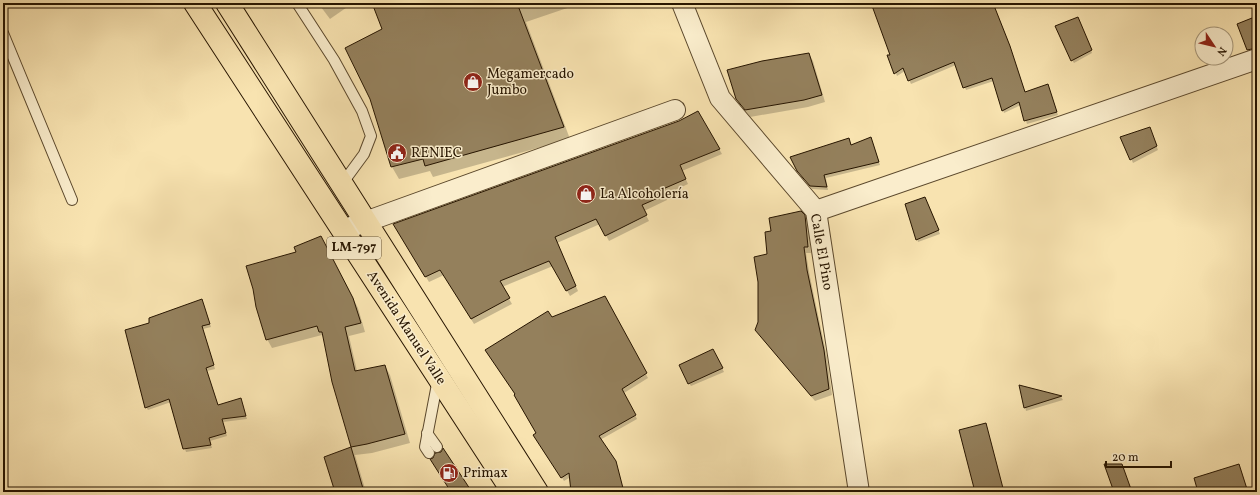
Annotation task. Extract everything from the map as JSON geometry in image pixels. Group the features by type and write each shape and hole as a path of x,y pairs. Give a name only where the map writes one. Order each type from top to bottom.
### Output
{"main road":[{"name":"Avenida Manuel Valle","path":"195,3 513,492"},
{"name":"Avenida Manuel Valle","path":"226,3 537,492"}],"street":[{"name":"Calle El Pino","path":"682,3 720,98 816,211 859,492"},
{"path":"816,211 1257,59"},
{"path":"343,230 675,110"}],"lane":[{"path":"297,3 334,60 362,111 371,136 364,154 342,184"},
{"path":"3,33 72,200"},
{"path":"428,453 425,447 438,377"},
{"path":"427,433 438,447"}],"building":[{"name":"Megamercado Jumbo","path":"372,3 517,3 564,127 425,166 423,159 391,167 370,99 345,48 382,29"},
{"path":"871,3 993,3 1010,46 1025,92 1048,84 1057,112 1024,121 1019,102 1002,111 992,78 963,88 954,62 908,81 903,68 894,74 887,55 890,55"},
{"path":"1257,16 1257,48 1247,50 1237,24"},
{"path":"1078,17 1092,50 1071,61 1055,26"},
{"path":"809,53 822,95 804,100 745,110 736,99 727,70 762,61"},
{"path":"698,111 720,149 680,165 686,179 663,189 665,195 642,205 647,215 605,236 596,219 555,237 576,286 566,291 549,261 500,281 510,298 471,319 440,270 425,277 393,224 679,121"},
{"path":"1150,127 1157,146 1130,160 1120,137"},
{"path":"871,137 879,162 824,175 827,187 810,186 797,171 790,157 849,138 851,145"},
{"path":"925,197 939,230 916,240 905,204"},
{"path":"801,211 805,215 808,247 804,247 807,270 824,350 829,389 811,396 755,330 758,322 758,282 754,257 767,254 765,232 771,231 769,218"},
{"path":"321,236 353,298 361,323 345,327 355,371 385,365 405,434 351,447 332,382 322,332 319,332 317,326 266,340 246,266 296,252 294,247"},
{"path":"605,296 647,373 622,389 636,415 599,436 616,461 624,492 571,492 569,473 561,478 533,435 536,433 514,395 515,394 485,350 548,311 552,317"},
{"path":"202,299 210,324 202,326 214,365 206,368 218,405 241,398 246,416 222,419 226,433 209,438 211,445 183,449 169,399 145,408 125,330 149,323 149,318"},
{"path":"713,349 723,368 688,384 679,365"},
{"path":"1019,385 1062,396 1024,408"},
{"path":"986,423 1004,492 975,492 959,430"},
{"path":"351,447 364,492 335,492 324,457"},
{"name":"Primax","path":"443,448 472,492 451,492 430,459 433,458 435,453 441,452"},
{"path":"1104,464 1122,464 1132,492 1114,492"},
{"path":"1239,464 1247,489 1237,492 1198,492 1194,478"}],"place":[{"name":"Megamercado Jumbo","path":"473,82"},
{"name":"RENIEC","path":"397,153"},
{"name":"La Alcoholería","path":"586,194"},
{"name":"Primax","path":"449,473"}]}
